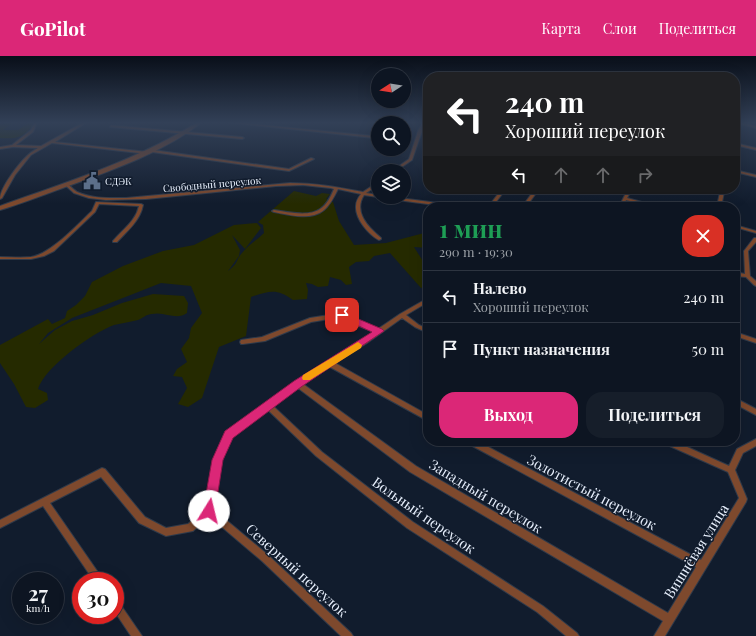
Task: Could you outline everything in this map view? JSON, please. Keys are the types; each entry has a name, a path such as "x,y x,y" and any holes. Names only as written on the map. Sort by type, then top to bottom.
{"street":[{"path":"0,198 25,159 36,150"},
{"path":"131,150 290,170 312,160"},
{"path":"0,208 155,150"},
{"path":"404,164 411,159 414,150"},
{"path":"740,172 756,176"},
{"name":"Свободный переулок","path":"66,184 68,188 84,196 116,199 141,199 302,184 371,195"},
{"path":"371,188 359,199 358,207 360,217 367,230 379,239"},
{"path":"274,211 289,214 318,212 326,208 336,190"},
{"path":"494,202 500,194"},
{"path":"624,202 628,194"},
{"path":"626,199 638,202"},
{"path":"411,201 423,202"},
{"path":"0,258 31,258 42,256 52,250 94,211 97,203 141,205 141,210 135,219 115,241"},
{"path":"740,227 756,232"},
{"path":"748,276 746,251 756,239"},
{"path":"740,275 748,276 756,284"},
{"path":"0,524 102,472 142,520 166,532 190,528 209,511 218,460 229,435 298,384 402,315 423,303"},
{"path":"243,342 263,339 310,320 342,315 361,325 379,331"},
{"path":"402,315 423,329"},
{"path":"740,336 756,341"},
{"path":"329,363 423,415"},
{"name":"Западный переулок","path":"298,384 413,469 669,619"},
{"path":"740,404 756,412"},
{"name":"Вольный переулок","path":"268,405 319,454 410,525 540,609 574,636"},
{"path":"677,446 731,470 740,451 756,442"},
{"name":"Золотистый переулок","path":"479,446 702,565"},
{"name":"Вишнёвая улица","path":"658,636 743,499 731,470"},
{"path":"44,501 93,572"},
{"name":"Северный переулок","path":"209,511 265,558 348,636"},
{"path":"124,617 137,636"}],"green space":[{"path":"294,191 316,196 322,193 330,194 326,199 333,202 339,221 354,245 386,243 423,233 423,248 414,247 423,261 423,287 421,288 390,253 374,256 369,261 356,262 349,267 352,284 346,285 341,280 330,277 328,286 318,287 306,283 308,290 307,299 293,300 277,292 268,292 251,297 246,336 219,347 202,398 188,407 178,404 187,388 182,377 173,376 177,369 187,362 181,349 189,338 191,328 202,313 191,286 161,283 72,318 48,333 39,344 55,330 72,321 93,315 122,303 153,294 184,296 188,303 187,313 179,316 157,313 150,314 138,320 114,325 94,335 59,361 42,380 38,389 47,393 48,400 35,408 26,407 14,384 0,363 0,345 48,319 52,324 65,318 67,311 85,296 92,282 123,266 163,251 194,245 234,225 257,223 261,228 245,249 232,235 240,250 239,256 228,271 234,266 244,250 264,233 263,225 258,222"}],"slow traffic":[{"path":"306,378 358,345"}],"place":[{"name":"СДЭК","path":"92,181"}],"route":[{"path":"209,511 218,460 229,435 262,409 298,384 379,331 361,325 342,315"}]}
